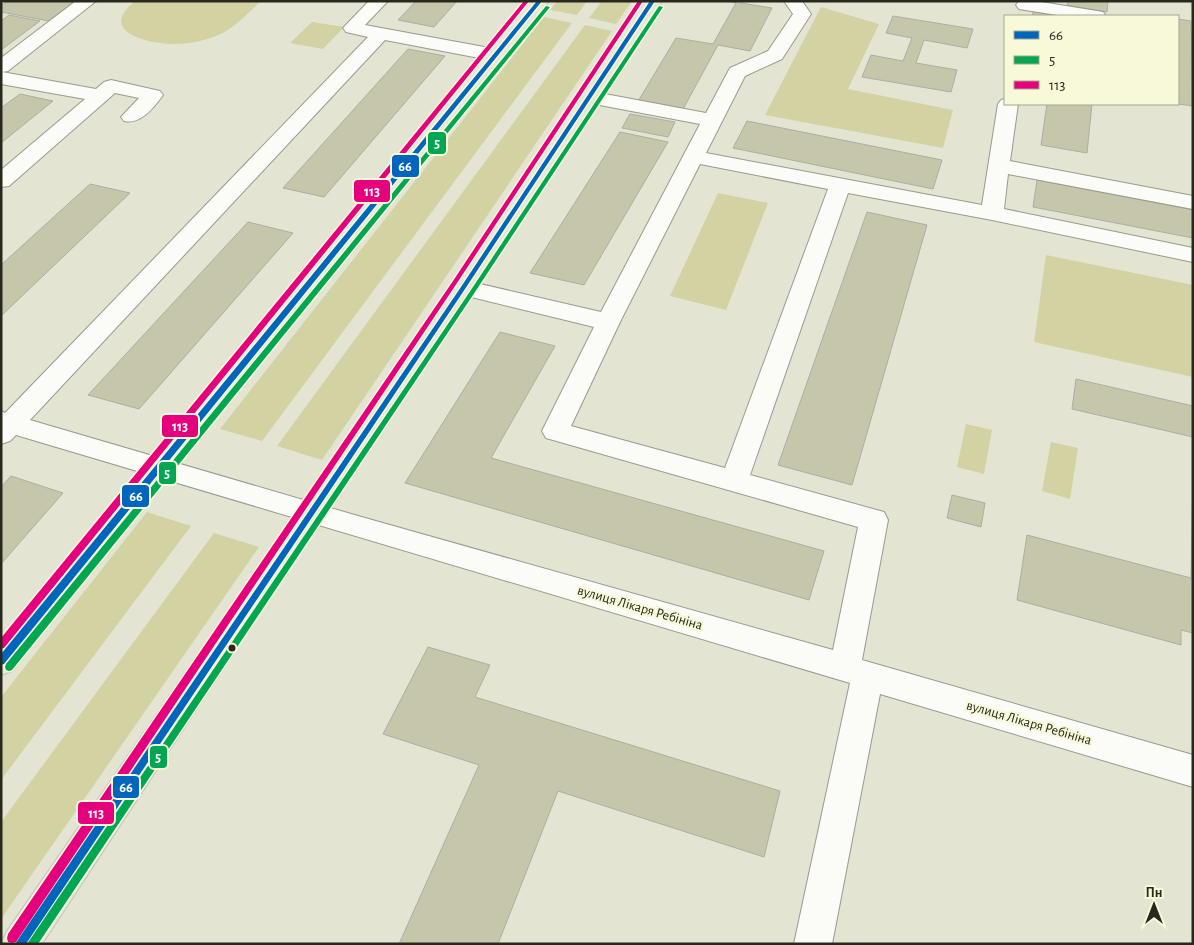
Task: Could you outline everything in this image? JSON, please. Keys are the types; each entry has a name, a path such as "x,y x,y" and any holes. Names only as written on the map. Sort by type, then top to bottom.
{"main road":[{"path":"1,661 540,1"},
{"path":"20,944 463,288 653,1"}],"street":[{"path":"1,67 86,1"},
{"path":"379,1 352,28 495,56"},
{"path":"793,1 802,14 775,55 737,72 608,322 555,431 874,520 856,671 813,944"},
{"path":"1025,7 1089,15"},
{"path":"4,426 381,34"},
{"path":"1,78 100,96"},
{"path":"1,181 111,86 153,95 130,116"},
{"path":"589,97 712,120"},
{"path":"992,213 1008,105"},
{"path":"694,157 840,186 992,213 1193,255"},
{"path":"1007,167 1193,203"},
{"path":"734,481 840,186"},
{"path":"463,288 608,322"},
{"name":"вулиця Лікаря Ребініна","path":"4,426 159,467 1193,770"}],"green space":[{"path":"135,1 261,1 240,21 223,33 201,41 175,44 141,39 124,29 121,21 124,12"},
{"path":"557,1 587,1 577,15 550,10"},
{"path":"602,1 632,1 616,24 589,18"},
{"path":"821,7 879,24 848,89 953,110 943,148 765,115"},
{"path":"544,17 572,23 262,441 220,429"},
{"path":"312,22 344,27 323,49 290,43"},
{"path":"585,25 612,31 322,460 277,446"},
{"path":"718,193 768,203 726,310 670,296"},
{"path":"1046,255 1193,285 1193,377 1034,342"},
{"path":"966,424 992,430 984,474 957,467"},
{"path":"1051,442 1078,448 1070,499 1042,491"},
{"path":"147,512 191,526 1,780 1,697"},
{"path":"214,533 259,547 1,919 1,822"}],"building":[{"path":"8,1 75,1 49,21 1,12 1,6"},
{"path":"416,1 457,1 434,27 398,20"},
{"path":"728,1 743,1 741,3 772,8 750,51 718,45 682,111 637,103 676,38 713,44 736,3"},
{"path":"1068,1 1108,1 1107,12 1067,5"},
{"path":"1034,10 1066,15 1032,15"},
{"path":"9,15 40,21 1,50 1,21"},
{"path":"893,16 973,29 967,48 924,40 916,63 957,70 951,92 862,77 871,55 903,61 912,38 886,33"},
{"path":"1179,19 1191,21 1193,106 1179,104"},
{"path":"408,49 445,56 324,197 283,188"},
{"path":"20,94 53,101 1,143 1,108"},
{"path":"1047,105 1092,105 1087,153 1041,145"},
{"path":"630,114 675,122 668,137 622,128"},
{"path":"747,121 942,160 933,189 733,148"},
{"path":"620,132 668,142 584,285 530,273"},
{"path":"1037,180 1193,210 1193,238 1033,207"},
{"path":"90,184 130,193 1,316 1,265"},
{"path":"867,212 927,225 852,485 778,465"},
{"path":"248,222 293,233 139,409 88,395"},
{"path":"500,332 555,346 491,458 824,551 809,600 405,483"},
{"path":"1076,379 1193,406 1193,437 1072,409"},
{"path":"1193,468 1193,633 1181,630 1181,645 1017,600 1027,535 1191,578"},
{"path":"11,476 63,493 1,564 1,487"},
{"path":"952,495 985,503 981,527 947,518"},
{"path":"428,647 490,665 475,697 780,791 764,857 558,791 498,944 399,944 479,765 383,734"}],"transit line":[{"name":"113","path":"1,645 527,1"},
{"name":"66","path":"1,661 540,1"},
{"name":"113","path":"12,938 455,282 641,1"},
{"name":"66","path":"20,944 463,288 653,1"},
{"name":"5","path":"9,667 548,7"},
{"name":"5","path":"32,944 471,294 661,7"}]}
